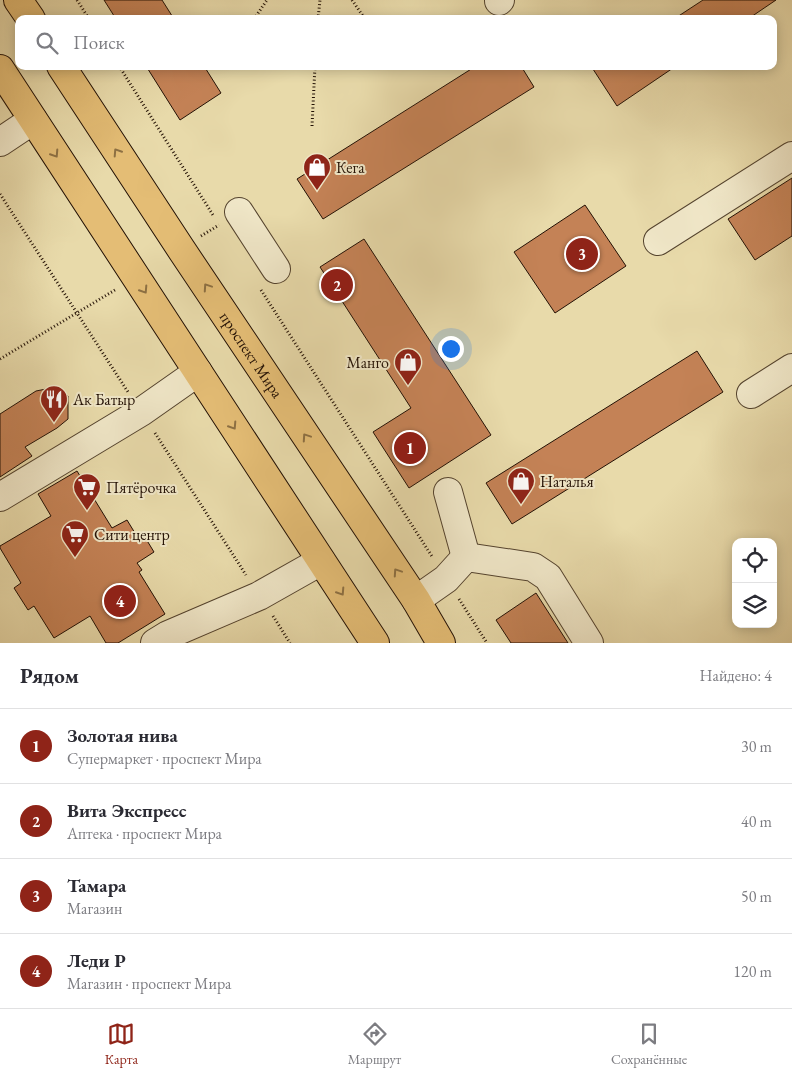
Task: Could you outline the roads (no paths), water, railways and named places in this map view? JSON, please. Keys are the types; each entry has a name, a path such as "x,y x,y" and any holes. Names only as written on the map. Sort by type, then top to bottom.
{"main road":[{"path":"0,4 18,0 27,15"},
{"path":"0,69 375,643"},
{"name":"проспект Мира","path":"64,70 416,600 441,643"}],"lane":[{"path":"0,142 33,120"},
{"path":"658,241 792,156"},
{"path":"230,219 268,279"},
{"path":"750,394 792,368"},
{"path":"0,497 141,412 198,372"},
{"path":"448,492 466,557"},
{"path":"416,600 446,579 466,557"},
{"path":"466,557 533,567 548,577 590,643"},
{"path":"155,643 168,635 259,596 321,561"}],"place":[{"name":"Кега","path":"317,191"},
{"name":"Тамара","path":"582,254"},
{"name":"Вита Экспресс","path":"337,285"},
{"name":"Манго","path":"408,386"},
{"name":"Ак Батыр","path":"54,423"},
{"name":"Золотая нива","path":"410,448"},
{"name":"Наталья","path":"521,505"},
{"name":"Пятёрочка","path":"87,511"},
{"name":"Сити центр","path":"75,558"},
{"name":"Леди Р","path":"120,601"}]}
